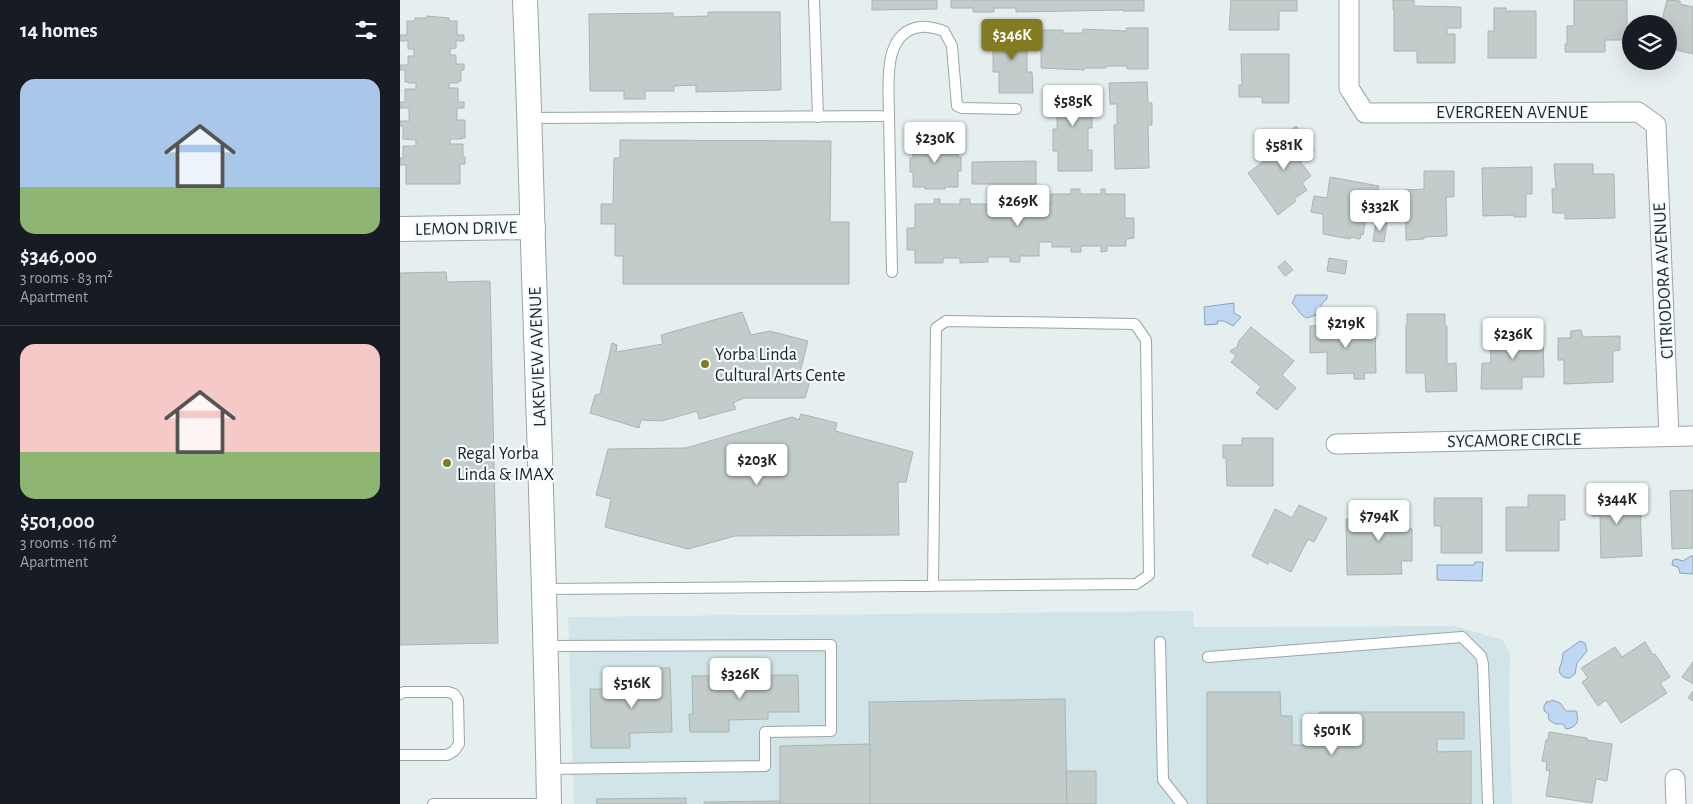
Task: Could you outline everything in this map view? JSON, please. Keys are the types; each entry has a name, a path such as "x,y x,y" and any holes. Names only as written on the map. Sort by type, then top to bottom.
{"street":[{"name":"LAKEVIEW AVENUE","path":"525,0 531,118 545,589 549,804"},
{"name":"EVERGREEN AVENUE","path":"1349,0 1349,88 1365,113 1638,112 1656,125"},
{"name":"CITRIODORA AVENUE","path":"1656,125 1670,436"},
{"name":"LEMON DRIVE","path":"400,229 533,227"},
{"name":"SYCAMORE CIRCLE","path":"1336,444 1693,436"},
{"path":"1675,779 1676,804"}],"lane":[{"path":"814,0 818,117"},
{"path":"892,272 889,116 891,52 898,38 906,32 921,27 944,30 952,46 957,106 962,108 1016,109"},
{"path":"531,118 889,116"},
{"path":"545,589 933,586 1136,584 1149,575 1146,340 1135,324 946,321 936,328 933,586"},
{"path":"1208,657 1462,637 1481,656 1483,664 1488,804"},
{"path":"1160,642 1163,780 1182,804"},
{"path":"546,646 831,646 831,731 765,732 765,766 549,769"},
{"path":"400,694 404,692 448,692 454,694 458,700 459,744 448,755 400,755"},
{"path":"433,804 549,804"}],"shaded area":[{"path":"1193,611 1194,627 1455,626 1503,640 1510,655 1509,705 1512,804 574,804 568,617"}],"water":[{"path":"1296,295 1327,295 1327,299 1321,306 1319,314 1307,318 1292,303"},
{"path":"1234,303 1234,313 1241,317 1233,326 1224,321 1217,321 1218,324 1205,325 1204,307"},
{"path":"1693,556 1693,574 1680,573 1678,567 1672,565 1673,560 1683,561"},
{"path":"1475,562 1483,562 1482,581 1437,580 1437,565 1474,565"},
{"path":"1580,641 1585,643 1587,651 1577,663 1575,674 1570,678 1564,677 1560,674 1559,670 1563,653"},
{"path":"1552,700 1560,703 1566,711 1576,711 1577,723 1573,727 1566,729 1563,724 1555,724 1549,720 1548,713 1544,711 1544,706 1547,701"}],"building":[{"path":"872,0 937,0 937,9 872,10"},
{"path":"951,0 1144,0 1144,11 1016,12 1016,8 994,8 994,12 973,12 973,8 951,8"},
{"path":"1231,0 1297,0 1297,11 1279,11 1279,30 1229,30"},
{"path":"1393,0 1414,0 1414,6 1461,7 1461,28 1447,28 1447,34 1455,34 1455,63 1417,63 1417,51 1394,51"},
{"path":"1574,0 1627,0 1627,15 1622,15 1622,40 1605,40 1605,52 1565,52 1567,26 1574,26"},
{"path":"1667,0 1680,1 1680,4 1693,7 1693,54 1677,50 1677,15 1663,15"},
{"path":"1494,8 1506,8 1506,11 1536,11 1536,58 1488,58 1488,31 1494,31"},
{"path":"708,12 780,12 781,90 696,92 696,85 674,86 674,91 645,91 645,99 624,99 624,91 590,91 589,14 673,13 673,17 708,16"},
{"path":"427,16 449,18 449,21 457,21 457,35 464,35 464,41 456,41 456,48 450,49 450,55 456,55 456,64 464,64 464,70 461,70 461,81 449,83 449,88 458,88 458,102 464,102 464,108 457,108 457,120 465,120 465,138 450,139 450,144 463,144 465,164 460,164 460,184 406,184 406,165 400,165 400,158 403,158 403,146 416,146 416,140 403,139 403,126 400,126 400,121 409,121 409,108 400,108 400,102 405,102 405,89 416,89 416,83 405,82 405,70 400,70 400,65 408,65 408,56 414,56 414,49 408,49 408,41 400,41 400,35 407,35 407,21 415,21 415,18 427,18"},
{"path":"1126,28 1148,28 1148,69 1127,69 1127,66 1084,68 1084,70 1041,68 1041,30 1063,30 1063,33 1083,33 1083,29 1126,31"},
{"path":"1027,29 1027,72 1032,72 1033,93 999,93 999,72 993,72 993,30"},
{"path":"1241,54 1289,54 1289,103 1262,103 1262,97 1239,97 1239,85 1242,85"},
{"path":"1147,82 1148,103 1152,103 1152,125 1148,125 1149,168 1115,169 1114,125 1117,125 1117,104 1110,104 1109,83"},
{"path":"1053,86 1092,86 1092,128 1088,128 1088,150 1092,150 1092,171 1058,171 1058,151 1053,151 1053,129 1057,129 1057,107 1053,107"},
{"path":"1296,126 1314,150 1300,161 1311,176 1302,183 1307,190 1294,199 1296,201 1278,215 1248,173 1280,149 1275,143"},
{"path":"928,139 958,141 958,157 961,157 961,171 958,171 958,187 925,189 925,187 913,187 913,172 910,172 910,158 913,158 913,141 928,141"},
{"path":"620,140 831,141 830,222 849,222 849,284 623,284 623,256 615,256 615,224 601,224 601,204 613,204 614,158 620,158"},
{"path":"1036,161 1036,184 972,184 972,162"},
{"path":"1554,164 1593,164 1593,174 1614,174 1615,218 1565,219 1565,213 1553,213 1552,189 1556,189"},
{"path":"1532,167 1532,194 1526,194 1526,217 1514,217 1514,215 1483,216 1482,168"},
{"path":"1424,171 1454,171 1454,197 1446,197 1447,236 1406,240 1405,190 1424,189"},
{"path":"1330,177 1379,186 1377,192 1389,194 1386,213 1367,212 1363,235 1361,234 1360,239 1323,234 1323,214 1311,212 1314,196 1327,198"},
{"path":"1071,189 1080,189 1080,194 1101,194 1101,189 1105,189 1105,194 1125,194 1125,218 1134,218 1134,238 1126,239 1126,246 1107,246 1107,251 1101,252 1101,246 1081,246 1081,252 1071,252 1071,247 1052,247 1052,242 1039,242 1039,256 1020,256 1020,262 1010,262 1010,257 988,257 988,262 960,263 960,258 943,258 943,263 915,263 915,250 907,250 907,228 915,228 915,204 934,204 934,199 940,199 940,204 960,204 960,199 970,199 970,204 1009,204 1009,199 1019,199 1019,203 1051,203 1051,194 1071,194"},
{"path":"1376,222 1387,223 1384,242 1373,241"},
{"path":"1329,258 1347,261 1345,274 1327,271"},
{"path":"1285,261 1293,270 1285,276 1278,267"},
{"name":"Regal Yorba Linda & IMAX","path":"446,272 447,282 490,281 498,643 400,645 400,273"},
{"name":"Yorba Linda Cultural Arts Cente","path":"742,312 751,335 770,331 808,341 799,376 810,381 805,398 744,398 733,403 736,409 699,419 697,411 662,421 641,420 639,428 590,413 595,395 600,394 612,343 617,345 616,352 663,344 661,335"},
{"path":"1407,314 1445,314 1445,326 1447,326 1447,364 1456,363 1457,391 1426,392 1425,373 1406,373"},
{"path":"1346,325 1346,327 1375,326 1376,373 1364,373 1365,379 1354,379 1354,373 1327,374 1327,352 1310,353 1310,326"},
{"path":"1251,327 1294,361 1282,375 1296,388 1277,410 1256,393 1261,387 1231,362 1236,356 1230,351 1237,347 1239,341"},
{"path":"1581,330 1583,337 1620,336 1620,350 1613,351 1613,382 1564,384 1564,360 1558,360 1558,338 1570,338 1571,331"},
{"path":"1490,333 1543,333 1544,377 1522,377 1522,389 1481,389 1482,363 1491,363"},
{"path":"801,414 837,423 835,431 913,452 906,482 898,482 899,535 735,536 688,549 605,527 611,499 596,495 608,449 686,448 792,417 799,420"},
{"path":"1242,438 1273,438 1273,486 1227,486 1226,458 1223,458 1223,445 1242,445"},
{"path":"1620,490 1620,507 1640,507 1642,556 1601,558 1600,516 1592,516 1591,491"},
{"path":"1693,490 1693,548 1672,549 1670,491"},
{"path":"1528,495 1565,495 1565,520 1559,520 1559,551 1506,551 1506,507 1528,507"},
{"path":"1434,498 1482,498 1482,553 1441,553 1441,526 1434,526"},
{"path":"1299,505 1327,518 1314,542 1308,539 1291,572 1269,561 1268,564 1252,556 1275,509 1292,518"},
{"path":"1408,505 1409,529 1412,529 1412,561 1401,561 1402,574 1347,575 1346,519 1370,519 1370,506"},
{"path":"1645,642 1670,677 1660,683 1667,693 1621,723 1606,700 1598,706 1582,682 1588,678 1581,668 1615,647 1622,657"},
{"path":"1693,662 1693,684 1682,677"},
{"path":"635,668 670,668 672,732 630,733 630,748 591,748 590,689 623,689 623,685 635,685"},
{"path":"798,675 799,712 768,712 768,719 729,720 729,732 690,732 689,714 693,714 692,676"},
{"path":"1693,691 1693,701 1688,698"},
{"path":"1207,692 1280,692 1281,716 1292,716 1292,745 1320,745 1319,712 1464,712 1464,739 1437,739 1437,752 1471,751 1471,804 1207,804"},
{"path":"1065,699 1067,804 870,804 869,702"},
{"path":"1549,732 1612,744 1607,781 1596,779 1592,803 1546,796 1550,771 1546,770 1547,762 1542,761"},
{"path":"870,744 870,804 780,804 780,746"},
{"path":"1066,771 1096,771 1096,804 1067,804"},
{"path":"686,798 686,804 597,804 596,799"},
{"path":"780,801 780,804 704,804 704,802"}],"place":[{"name":"Yorba Linda Cultural Arts Cente","path":"705,364"},
{"name":"Regal Yorba Linda & IMAX","path":"447,463"}]}
